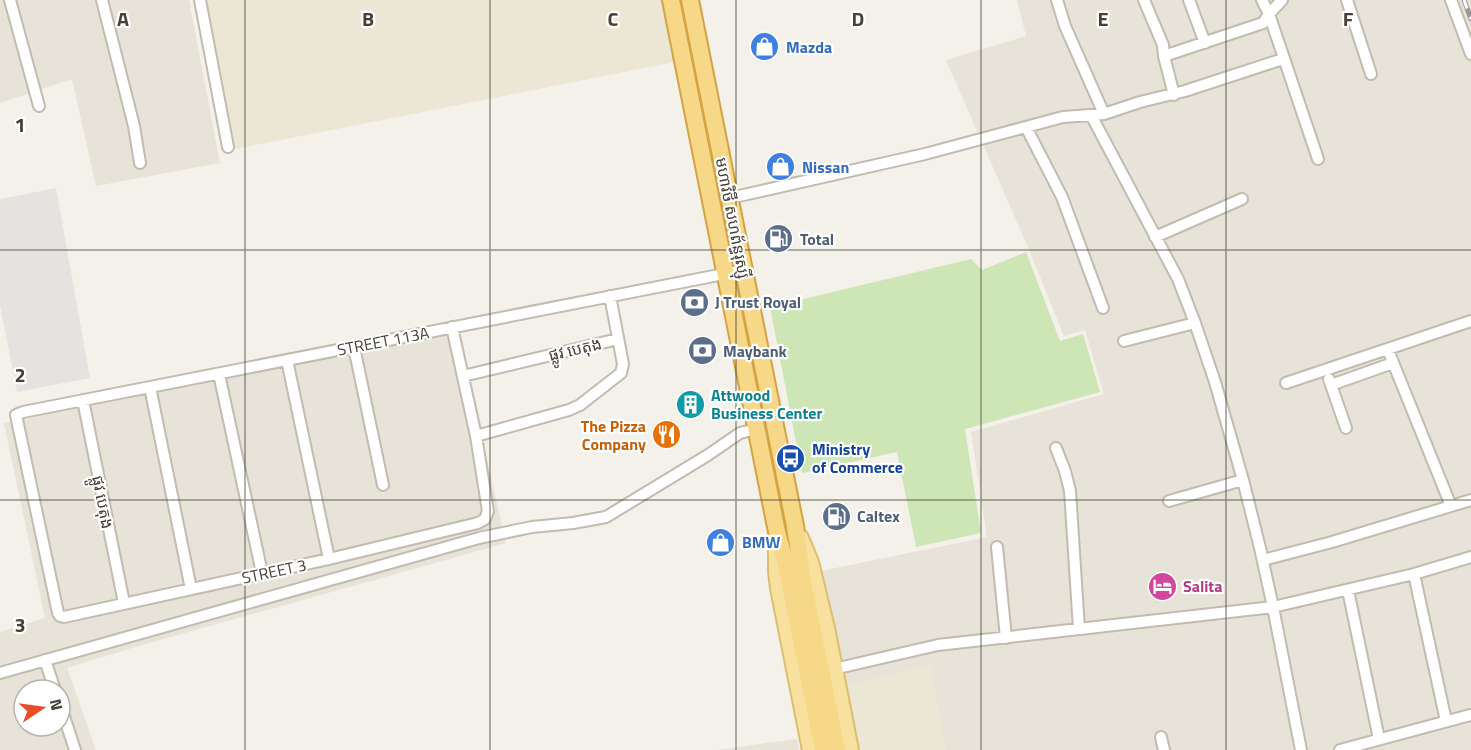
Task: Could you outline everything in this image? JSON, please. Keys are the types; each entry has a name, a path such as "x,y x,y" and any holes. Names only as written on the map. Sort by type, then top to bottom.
{"highway":[{"name":"មហាវិថី សហព័ន្ធរុស្ស៊ី","path":"671,0 777,531"},
{"name":"មហាវិថី សហព័ន្ធរុស្ស៊ី","path":"690,0 795,526"},
{"path":"795,526 804,587 837,750"},
{"path":"777,531 787,569 823,750"}],"main road":[{"name":"មហាវិថី សហព័ន្ធរុស្ស៊ី","path":"795,526 810,562 826,628 850,750"},
{"name":"មហាវិថី សហព័ន្ធរុស្ស៊ី","path":"777,531 779,588 811,750"}],"street":[{"path":"10,0 39,106"},
{"path":"102,0 134,126 140,164"},
{"path":"200,0 228,147"},
{"path":"1057,0 1065,27 1104,114"},
{"path":"1144,0 1163,45 1174,95"},
{"path":"1189,0 1205,43"},
{"path":"1262,0 1269,14 1318,159"},
{"path":"1164,56 1263,23 1282,0"},
{"path":"1347,0 1371,74"},
{"path":"1451,0 1471,54"},
{"path":"730,198 925,154 1063,117 1104,114 1140,102 1174,95 1283,59"},
{"path":"1091,115 1178,279 1215,382 1263,560 1301,750"},
{"path":"1026,127 1062,197 1103,308"},
{"path":"1155,237 1242,199"},
{"name":"STREET 113A","path":"60,616 57,613 16,415 744,270"},
{"path":"452,327 476,436 569,410 580,405 621,374 623,363 610,296"},
{"path":"1124,341 1195,322"},
{"path":"1286,383 1470,323"},
{"name":"ផ្លូវ បេតុង","path":"463,376 618,339"},
{"path":"354,347 383,485"},
{"path":"1388,350 1451,506"},
{"path":"287,360 329,559"},
{"path":"1331,385 1393,363"},
{"path":"1326,370 1346,428"},
{"path":"219,374 262,573"},
{"path":"150,387 191,589"},
{"name":"ផ្លូវ បេតុង","path":"83,400 124,603"},
{"path":"0,673 479,538 532,527 573,524 606,517 699,461 740,433 756,429"},
{"name":"STREET 3","path":"60,616 64,617 329,559 478,523 485,519 488,511 476,436"},
{"path":"1056,448 1070,492 1079,629"},
{"path":"1169,501 1243,480"},
{"path":"1263,560 1332,542 1471,500"},
{"path":"997,548 1006,638"},
{"path":"834,669 938,645 1273,607 1414,574 1471,557"},
{"path":"1414,574 1446,721"},
{"path":"1348,590 1379,739"},
{"path":"45,660 51,678"},
{"path":"1340,750 1470,715"},
{"path":"1161,737 1164,750"}],"shaded area":[{"path":"0,0 189,0 220,163 96,186 72,79 0,103"},
{"path":"205,0 663,0 675,62 235,149"},
{"path":"1017,0 1471,0 1471,750 850,750 816,572 987,537 971,432 1104,394 1085,330 1064,336 946,60 1026,36"},
{"path":"56,188 90,378 17,392 0,305 0,199"},
{"path":"458,332 506,543 67,668 71,678 12,678 12,738 72,738 72,682 96,750 0,750 0,632 45,618 4,423"},
{"path":"931,665 946,750 855,750 843,686"},
{"path":"797,739 799,750 718,750"}],"green space":[{"path":"1026,252 1060,341 1083,334 1100,392 965,429 981,533 916,547 897,452 802,473 770,307 971,259 982,270"}],"railway":[{"path":"1464,0 1471,19"}],"place":[{"name":"Mazda","path":"765,47"},
{"name":"Nissan","path":"781,167"},
{"name":"Total","path":"779,239"},
{"name":"J Trust Royal","path":"694,302"},
{"name":"Maybank","path":"702,351"},
{"name":"Attwood Business Center","path":"690,404"},
{"name":"The Pizza Company","path":"667,435"},
{"name":"Ministry of Commerce","path":"791,458"},
{"name":"Caltex","path":"836,516"},
{"name":"BMW","path":"721,542"},
{"name":"Salita","path":"1162,586"}]}
